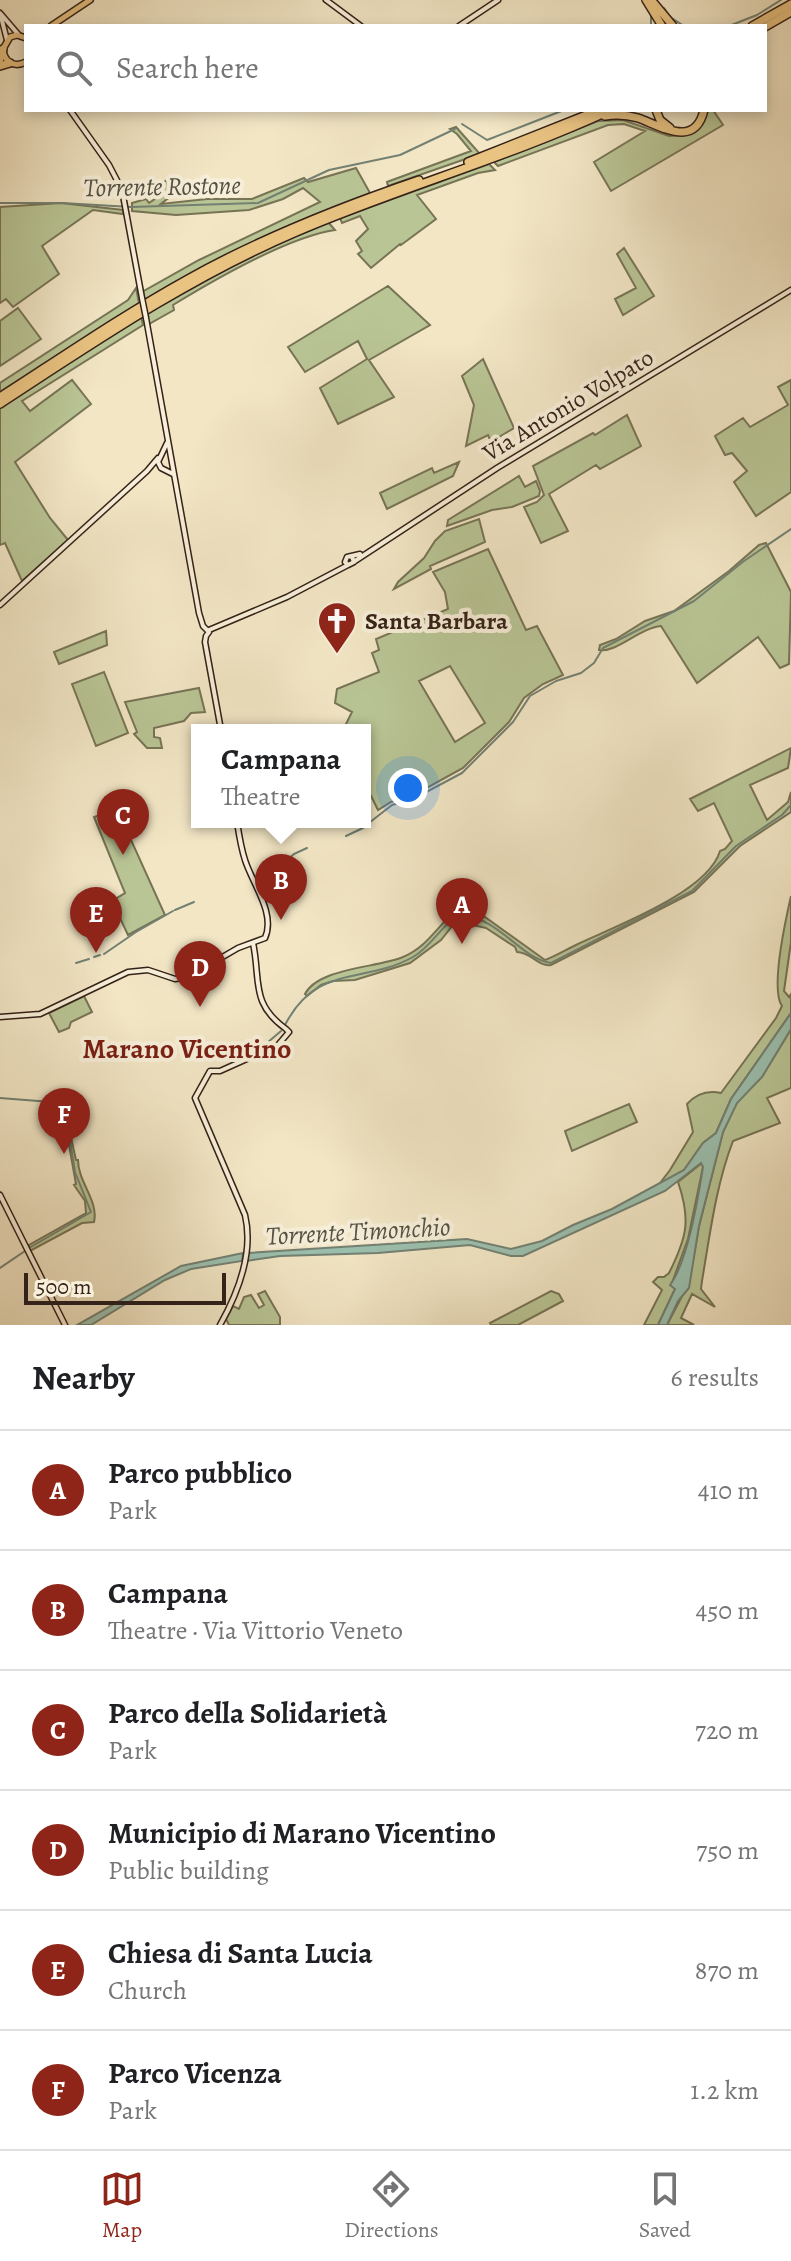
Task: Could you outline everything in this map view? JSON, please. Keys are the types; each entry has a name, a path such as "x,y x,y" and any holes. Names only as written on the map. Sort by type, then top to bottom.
{"highway":[{"path":"649,0 661,24"},
{"path":"649,0 671,24"},
{"path":"758,24 791,8"},
{"path":"767,26 791,8"},
{"path":"0,59 3,49"},
{"path":"0,66 10,63"},
{"path":"578,122 594,112"},
{"path":"0,397 145,303 253,245 336,210 606,112"},
{"path":"657,112 666,125 682,130 695,124 702,112"},
{"path":"0,404 135,315 260,248 355,208 578,122 623,115 668,131 686,132 700,121 702,112"}],"main road":[{"path":"54,24 90,0"},
{"path":"24,37 7,40 3,49 4,57 10,63 24,64"}],"street":[{"path":"326,0 358,24"},
{"path":"462,24 498,0"},
{"path":"0,14 24,37"},
{"path":"0,14 7,40"},
{"path":"71,112 117,177 127,210 206,632 220,724"},
{"name":"Via Antonio Volpato","path":"206,632 287,597 334,571 347,563 347,557 353,559 791,290"},
{"path":"0,605 147,471 160,457 167,436"},
{"path":"160,457 168,455 172,461"},
{"path":"160,457 162,468 175,478"},
{"path":"147,471 162,468 172,461"},
{"path":"0,1017 30,1016 56,1008 125,973 149,970 175,979 192,975 238,948 265,938 267,931 259,888 246,863 238,828"},
{"path":"220,1325 238,1290 247,1229 245,1215 195,1098 210,1071 220,1071 283,1041 286,1029 266,1012 261,1003 253,943"},
{"path":"0,1195 65,1325"}],"shaded area":[{"path":"705,112 714,112 723,125 611,191 594,162 645,131 624,124 608,125 498,166 494,162 598,121 623,120 669,136 687,135 702,125"},
{"path":"456,127 480,154 388,186 387,182 471,151 450,129"},
{"path":"489,164 495,170 417,195 436,219 371,268 358,254 362,251 356,241 368,229 360,216 342,223 340,218"},
{"path":"356,168 370,193 255,241 144,300 142,292 199,260 320,202 303,188 283,199 249,210 176,215 132,211 132,203 146,199 149,203 162,194 159,185 167,180 176,192 161,204 207,199 252,199 304,178 308,182"},
{"path":"61,203 123,210 123,214 93,210 42,246 59,274 13,307 6,299 0,303 0,207"},
{"path":"328,222 335,230 296,241 252,261 173,305 174,310 149,324 146,313 235,264"},
{"path":"624,248 654,296 623,315 615,299 636,288 617,254"},
{"path":"388,286 430,325 369,360 394,397 338,424 320,388 367,359 358,341 305,372 288,347"},
{"path":"136,288 139,303 0,392 0,383 128,300"},
{"path":"18,308 41,339 0,366 0,321"},
{"path":"141,316 143,325 22,401 30,411 72,380 91,404 15,462 50,518 68,540 22,581 5,543 0,545 0,407"},
{"path":"483,359 514,428 491,442 488,435 466,446 474,405 462,376"},
{"path":"791,380 791,492 756,516 734,482 747,471 732,453 725,455 715,436 743,418 750,427 788,405 778,387"},
{"path":"627,415 641,446 600,469 596,465 549,494 568,531 541,543 524,507 537,502 544,495 533,466"},
{"path":"459,462 453,476 387,509 380,493 432,468 434,473"},
{"path":"519,476 525,487 536,481 539,496 447,526 448,520"},
{"path":"479,519 485,542 430,566 431,569 394,589 445,531"},
{"path":"766,543 791,592 789,664 780,668 758,637 697,683 661,626 613,648 599,650 600,645 645,621 674,611 759,545"},
{"path":"488,549 526,630 537,626 563,675 543,684 524,698 509,722 463,768 414,795 378,810 371,796 371,724 346,724 352,712 335,703 337,689 379,672 372,653 379,650 376,639 448,609 445,592 433,572","holes":["450,666 485,723 455,742 419,681"]},
{"path":"106,631 107,645 59,664 54,652"},
{"path":"104,672 128,733 96,746 72,684"},
{"path":"199,688 205,712 191,713 184,721 154,728 154,737 160,738 162,748 147,748 134,734 137,732 125,702"},
{"path":"791,748 788,768 750,785 767,820 788,802 791,792 791,812 740,846 694,892 551,965 517,952 515,947 486,928 459,922 410,963 355,980 333,981 321,985 307,996 305,994 322,979 411,953 455,911 478,912 545,960 659,906 698,880 712,866 720,851 732,841 714,803 698,811 690,799"},
{"path":"117,809 165,915 128,935 112,901 125,893 94,817"},
{"path":"791,896 791,942 784,991 789,997 791,994 791,1013 731,1099 716,1133 703,1143 684,1170 657,1187 693,1132 687,1104 703,1093 721,1093 782,1006 778,970"},
{"path":"84,996 92,1012 59,1032 49,1013"},
{"path":"791,1013 791,1029 762,1077 737,1103 723,1132 699,1226 689,1288 678,1301 667,1325 658,1325 675,1289 670,1285 687,1245 701,1180 701,1163 665,1191 523,1256 511,1256 470,1245 378,1253 280,1256 246,1261 247,1253 467,1239 511,1249 542,1241 612,1209 684,1170 703,1143 716,1133 731,1099"},
{"path":"791,1029 791,1088 767,1098 780,1123 733,1141 722,1175 701,1289 715,1307 692,1294 681,1318 694,1325 667,1325 689,1283 699,1226 723,1132 737,1102 762,1077"},
{"path":"629,1104 637,1122 572,1151 565,1131"},
{"path":"70,1133 81,1176 94,1207 94,1222 82,1223 30,1251 29,1245 86,1213 85,1201 74,1185 67,1134"},
{"path":"702,1163 688,1239 672,1283 675,1289 658,1325 644,1325 662,1290 653,1282 669,1273 683,1238 686,1218 678,1182"},
{"path":"243,1253 242,1261 191,1269 165,1280 91,1325 77,1325 181,1266"},
{"path":"265,1291 280,1317 280,1325 229,1325 226,1319 233,1306 239,1309 244,1297 251,1295 259,1308 264,1305 258,1294"},
{"path":"551,1291 559,1294 563,1301 518,1325 491,1325 490,1323"}],"waterway":[{"name":"Torrente Rostone","path":"734,24 757,15 781,0"},
{"name":"Torrente Rostone","path":"664,8 670,17 681,24"},
{"name":"Torrente Rostone","path":"651,14 651,24"},
{"name":"Torrente Rostone","path":"462,124 487,140 559,112"},
{"name":"Torrente Rostone","path":"0,203 131,207 258,203 329,170 400,155 455,129"},
{"path":"371,821 392,805 415,798 462,773 513,722 530,696 556,681 581,673 594,663 603,648 694,601 791,529"},
{"path":"285,1025 311,992 342,978 376,971 413,957 460,914 487,923 530,954 551,963 692,891 736,846 782,815 791,805"},
{"path":"346,836 363,828"},
{"path":"277,869 294,854 307,848"},
{"path":"267,879 275,871"},
{"path":"175,910 194,902"},
{"path":"104,954 173,911"},
{"path":"94,957 100,955"},
{"path":"76,963 89,959"},
{"path":"246,1046 267,1043 281,1031"},
{"path":"0,1098 65,1105"},
{"path":"29,1248 91,1212 75,1172 69,1134"},
{"path":"0,1268 25,1251"}],"place":[{"name":"Santa Barbara","path":"337,655"},
{"name":"Parco della Solidarietà","path":"123,855"},
{"name":"Campana","path":"281,920"},
{"name":"Parco pubblico","path":"462,944"},
{"name":"Chiesa di Santa Lucia","path":"96,953"},
{"name":"Municipio di Marano Vicentino","path":"200,1007"},
{"name":"Parco Vicenza","path":"64,1154"}],"district":[{"name":"Marano Vicentino","path":"187,1048"}],"water label":[{"name":"Torrente Timonchio","path":"358,1231"}]}
